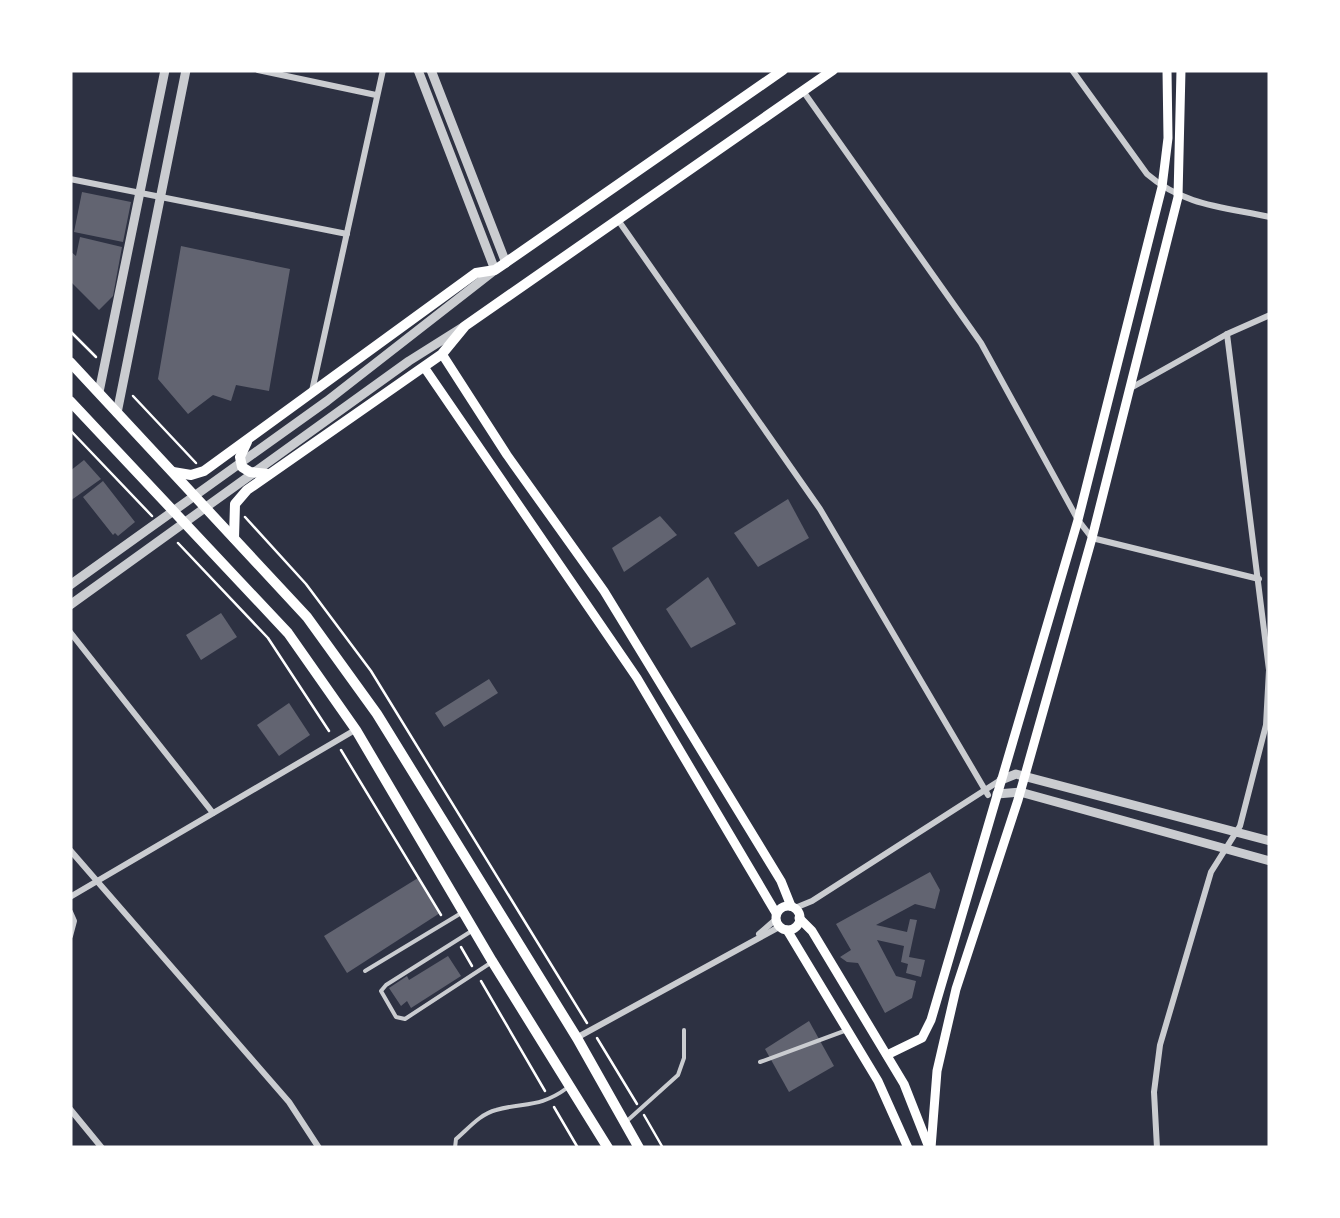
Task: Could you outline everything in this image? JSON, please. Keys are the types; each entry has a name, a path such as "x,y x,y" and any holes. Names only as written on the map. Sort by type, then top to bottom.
{"main road":[{"path":"172,472 191,475 204,471 476,274 506,263 783,70"},
{"path":"234,538 238,498 424,368 442,354 465,326 834,70"},
{"path":"887,1055 922,1038 931,1020 990,793 1000,780 1078,520 1162,187 1168,138 1167,70"},
{"path":"930,1148 938,1071 956,988 1020,792 1092,538 1178,197 1181,70"},
{"path":"442,354 604,592 887,1055 930,1148"},
{"path":"70,362 307,617 378,714 639,1148"},
{"path":"424,368 637,678 779,923 878,1081 908,1148"},
{"path":"70,401 288,633 356,730 608,1148"},
{"path":"248,441 240,457 242,468 269,474"},
{"path":"560,567 578,554"},
{"path":"779,923 783,906 796,911"},
{"path":"779,923 798,926 796,911"}],"street":[{"path":"99,392 166,70"},
{"path":"117,413 186,70"},
{"path":"258,70 376,96"},
{"path":"312,396 382,70"},
{"path":"70,585 327,401 495,270 418,70"},
{"path":"432,70 506,263"},
{"path":"1072,70 1148,174 1162,187 1178,197 1270,217"},
{"path":"803,91 981,344 1078,520 1092,538 1259,579"},
{"path":"70,179 347,234"},
{"path":"618,220 820,509 990,793"},
{"path":"118,298 139,302"},
{"path":"1128,390 1227,334 1270,316"},
{"path":"70,606 409,361 465,326"},
{"path":"1157,1148 1154,1092 1160,1045 1210,872 1240,826 1266,724 1269,670 1227,334"},
{"path":"70,632 213,812"},
{"path":"70,898 356,730"},
{"path":"1000,780 1016,774 1270,841"},
{"path":"796,911 977,796 990,793 1020,792 1270,861"},
{"path":"70,850 289,1102 319,1148"},
{"path":"70,912 74,921 70,936"},
{"path":"576,1038 779,923"},
{"path":"70,1108 102,1148"}],"lane":[{"path":"552,70 562,70"},
{"path":"366,971 463,912"},
{"path":"474,930 386,986 381,991 383,996 396,1017 405,1019 492,961"},
{"path":"624,1122 678,1076 684,1058 684,1030"},
{"path":"760,1062 846,1030"},
{"path":"456,1148 456,1139 483,1116 502,1108 550,1101 570,1086"}],"path":[{"path":"70,430 162,526"},
{"path":"175,540 268,638 446,922"},
{"path":"457,940 578,1148"}],"building":[{"path":"82,192 131,202 123,242 74,232"},
{"path":"80,237 122,247 113,296 99,310 70,281 70,251 76,256"},
{"path":"181,246 290,269 269,391 236,385 231,401 213,395 188,414 158,379"},
{"path":"84,460 101,479 70,501 70,471"},
{"path":"103,481 135,522 118,536 113,535 83,497"},
{"path":"788,499 809,538 758,567 734,533"},
{"path":"660,516 677,535 624,572 612,548"},
{"path":"708,577 736,624 691,648 666,609"},
{"path":"221,613 237,637 201,660 186,635"},
{"path":"489,679 498,693 444,727 435,713"},
{"path":"289,703 310,735 279,756 257,725"},
{"path":"930,872 940,890 935,909 915,904 876,925 907,932 910,919 917,920 909,957 925,960 921,977 906,973 908,964 901,962 904,946 877,940 896,976 916,981 912,998 885,1013 858,963 840,957 851,950 836,924"},
{"path":"418,878 440,913 347,973 324,936"},
{"path":"448,956 461,976 411,1008 407,1001 401,1006 389,988"},
{"path":"809,1021 834,1066 789,1092 765,1049"}]}
